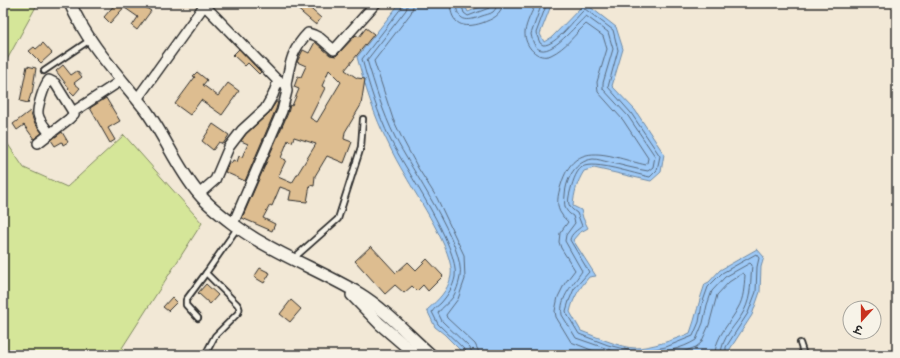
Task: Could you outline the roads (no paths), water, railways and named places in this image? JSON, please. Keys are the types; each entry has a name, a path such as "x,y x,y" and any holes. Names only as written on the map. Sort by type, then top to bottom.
{"street":[{"path":"70,3 90,40 154,122 186,177 199,194 249,235 292,260 331,277 370,301 432,355"},
{"path":"199,194 215,180 229,147 242,130 264,109 282,82 295,48 308,33 320,38 334,50 376,3"},
{"path":"137,99 205,4 282,82 287,91 282,111 235,225"},
{"path":"50,134 38,113 45,85 49,80 55,83 73,112"},
{"path":"38,143 70,119 73,112 122,80"},
{"path":"340,283 380,324 416,355"}],"lane":[{"path":"44,71 90,40"},
{"path":"292,260 338,219 361,148 363,119"},
{"path":"198,318 186,305 186,300 206,273 235,225"},
{"path":"205,355 212,340 240,310 240,307 206,273"},
{"path":"800,343 804,355"}],"water":[{"path":"400,3 464,3 468,12 490,3 552,3 540,34 544,42 552,37 585,3 616,27 623,49 612,86 635,110 664,154 661,172 651,181 594,168 584,171 579,179 573,206 581,210 588,228 579,233 573,240 596,276 589,277 582,286 575,298 570,312 581,331 623,346 641,348 671,340 690,333 705,284 709,282 720,270 757,249 764,257 761,267 760,292 752,315 730,349 730,355 465,355 435,327 427,310 442,295 448,286 451,276 451,266 447,253 434,225 398,163 378,122 357,57"}]}
